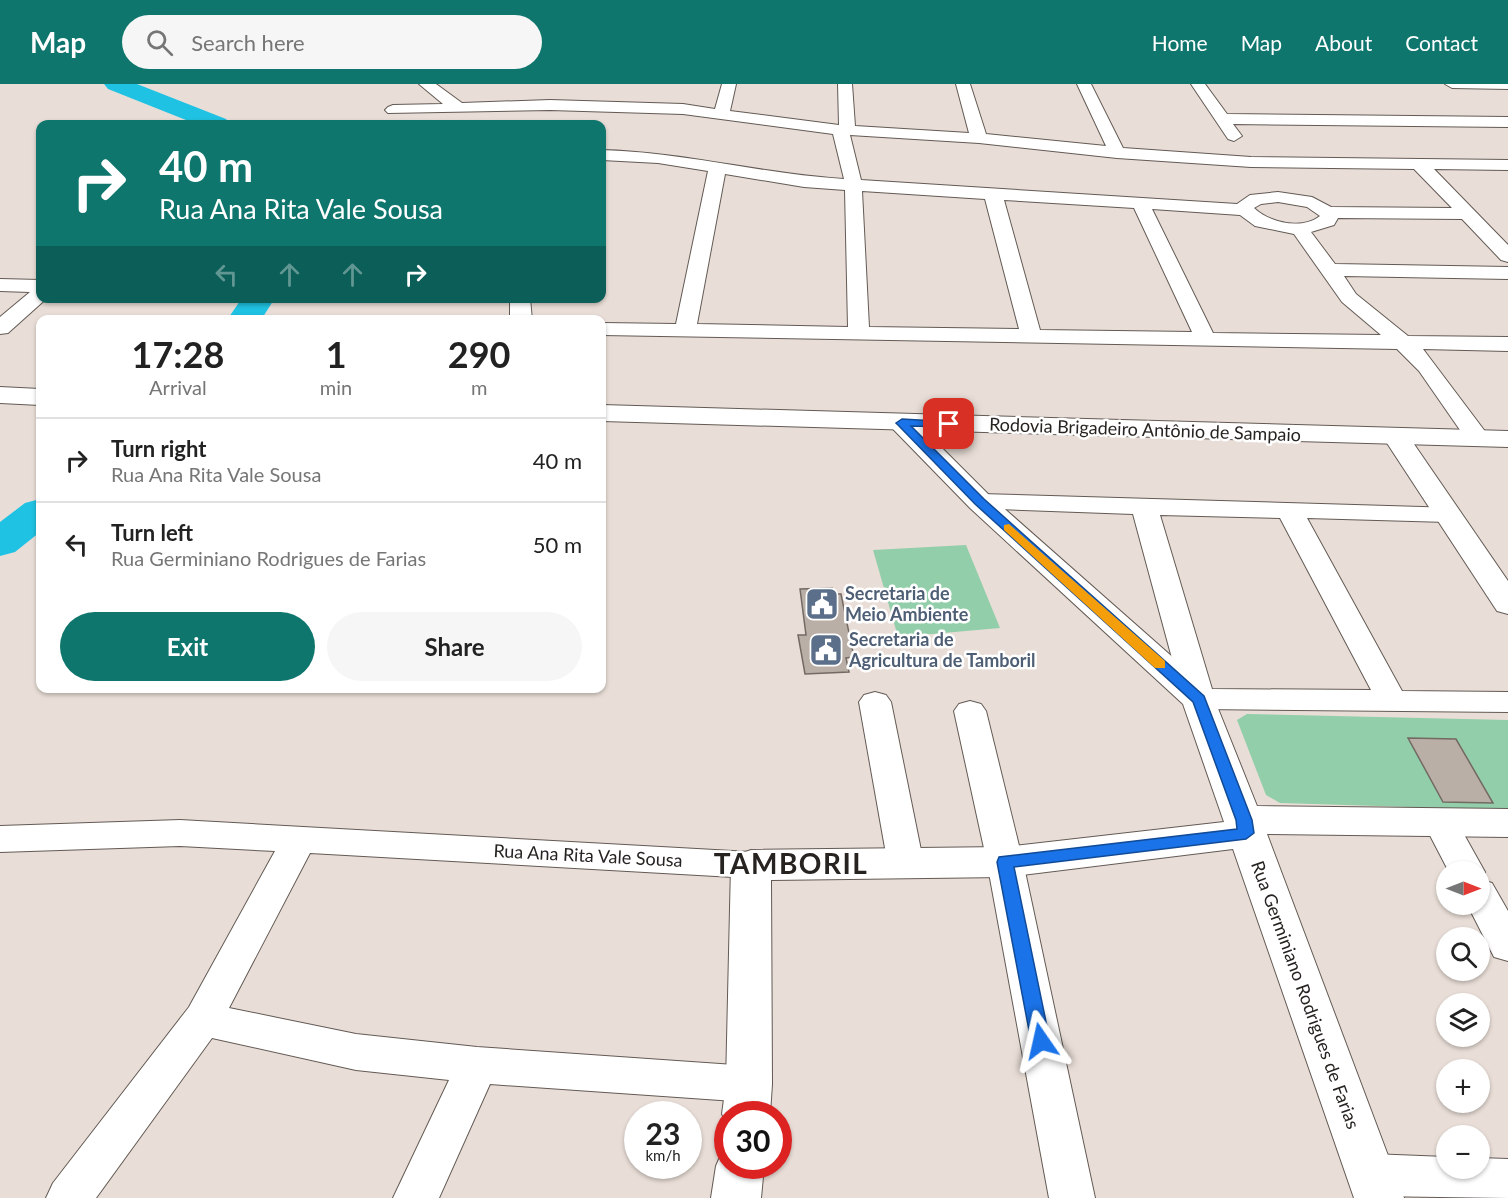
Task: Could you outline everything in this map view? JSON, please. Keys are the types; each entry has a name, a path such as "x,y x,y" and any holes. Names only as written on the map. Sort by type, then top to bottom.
{"street":[{"path":"426,84 459,108"},
{"path":"722,113 729,84"},
{"path":"844,84 843,131 853,184 859,334"},
{"path":"963,84 979,138"},
{"path":"1084,84 1117,153"},
{"path":"1198,84 1251,162 1278,197"},
{"path":"1452,84 1508,85"},
{"path":"393,110 459,108 536,100 606,100 722,113 843,131 979,138 1117,153 1251,162 1508,165"},
{"path":"1222,119 1508,122"},
{"path":"606,155 658,158 804,182 1245,210 1264,222 1299,228 1321,225 1327,221 1326,212"},
{"path":"1419,164 1508,256"},
{"path":"685,331 717,169"},
{"path":"993,194 1031,336"},
{"path":"1245,210 1245,206 1256,199 1278,197 1301,200 1326,212 1467,214"},
{"path":"1140,203 1206,340"},
{"path":"1299,228 1349,298 1427,366 1478,438"},
{"path":"1328,270 1508,273"},
{"path":"0,285 36,286"},
{"path":"0,328 36,297"},
{"path":"606,329 1508,344"},
{"path":"0,395 36,397"},
{"name":"Rodovia Brigadeiro Antônio de Sampaio","path":"606,413 1508,439"},
{"name":"Rua Germiniano Rodrigues de Farias","path":"902,423 980,502 1199,699 1375,1187"},
{"path":"1396,437 1508,604"},
{"path":"980,502 1447,514"},
{"path":"1144,506 1199,699 1508,702"},
{"path":"1289,510 1392,701"},
{"path":"875,702 906,865"},
{"path":"970,711 1005,862 1072,1198"},
{"path":"1440,822 1461,861"},
{"name":"Rua Ana Rita Vale Sousa","path":"0,839 180,833 751,865 906,865 1005,862 1245,827 1440,822 1508,823"},
{"path":"69,1198 203,1019 299,840"},
{"path":"203,1019 356,1052 748,1099 751,865"},
{"path":"1490,913 1508,946"},
{"path":"416,1198 477,1065"},
{"path":"736,1198 738,1179"},
{"path":"1375,1187 1508,1180"}],"green space":[{"path":"966,545 1000,628 898,637 873,550"},
{"path":"1247,714 1508,720 1508,810 1280,803 1266,795 1237,720"}],"building":[{"path":"832,588 832,594 841,594 854,657 846,658 849,672 805,674 798,635 806,635 800,589"},
{"path":"1408,738 1456,739 1493,803 1443,802"}],"waterway":[{"path":"116,84 207,120"},
{"path":"247,315 256,303"},
{"path":"0,543 36,515"}],"slow traffic":[{"path":"1009,528 1160,664"}],"place":[{"name":"Secretaria de Meio Ambiente","path":"822,604"},
{"name":"Secretaria de Agricultura de Tamboril","path":"826,650"}],"district":[{"name":"TAMBORIL","path":"791,864"}],"route":[{"path":"949,424 902,423 980,502 1199,699 1244,820 1246,833 1005,862 1041,1041"}]}
